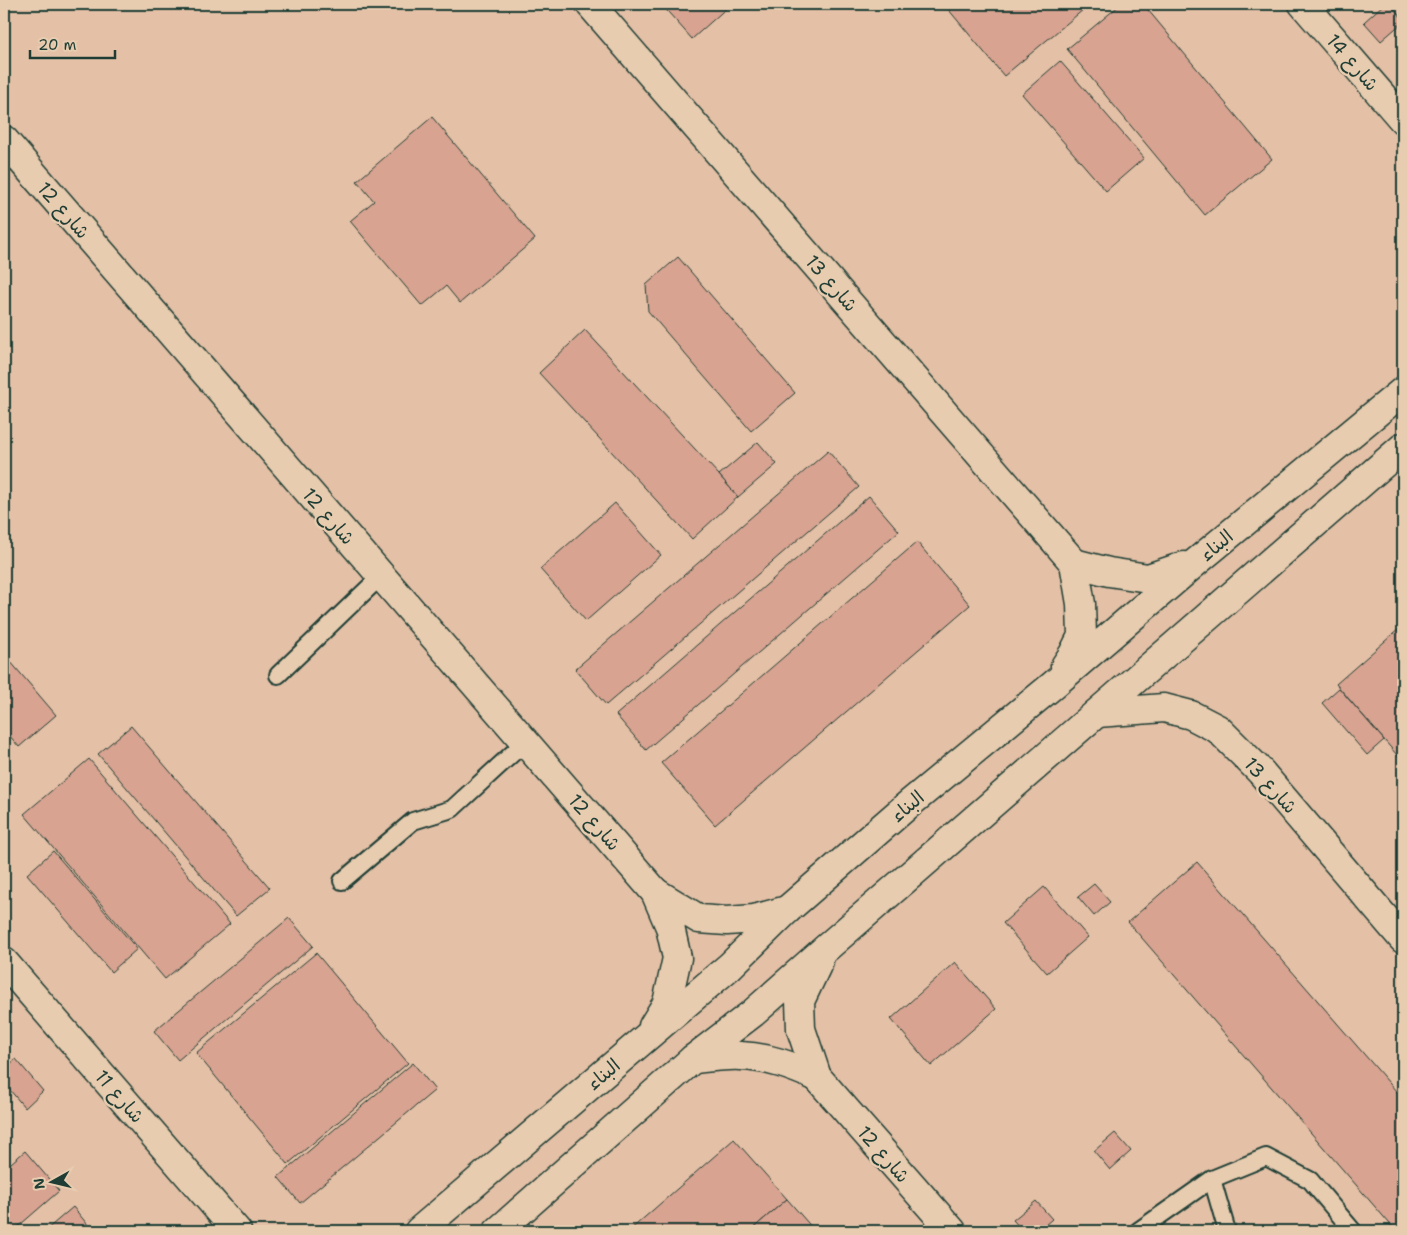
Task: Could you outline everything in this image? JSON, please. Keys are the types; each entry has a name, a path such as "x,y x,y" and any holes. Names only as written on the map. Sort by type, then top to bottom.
{"street":[{"name":"شارع 13","path":"590,4 1074,563"},
{"name":"شارع 14","path":"1303,4 1403,120"},
{"name":"شارع 12","path":"4,140 655,892 699,919 727,921 754,918 787,910"},
{"name":"البناء","path":"419,1231 730,966 787,910 909,804 1052,686 1195,562 1403,391"},
{"path":"498,1231 693,1059 753,1013 1403,446"},
{"path":"1052,686 1073,654 1082,636 1081,604 1074,563 1109,572 1148,578 1195,562"},
{"name":"شارع 13","path":"1097,713 1164,708 1190,715 1218,729 1260,771 1403,939"},
{"name":"شارع 12","path":"647,1036 667,1003 677,958 670,927 655,892"},
{"name":"شارع 12","path":"816,1077 801,1029 800,1001 824,950"},
{"name":"شارع 11","path":"4,962 237,1231"},
{"name":"شارع 12","path":"693,1059 739,1056 766,1059 792,1066 816,1077 952,1231"}],"lane":[{"path":"278,675 381,576"},
{"path":"342,880 413,821 452,809 525,742"},
{"path":"1138,1231 1212,1179 1266,1157 1310,1180 1353,1231"},
{"path":"1212,1179 1227,1231"}],"shaded area":[{"path":"4,4 1403,4 1403,1231 4,1231"}],"building":[{"path":"661,4 731,4 692,39"},
{"path":"955,4 1090,4 1004,76 948,9"},
{"path":"1121,4 1143,4 1272,159 1205,215 1067,49"},
{"path":"1384,4 1390,4 1403,19 1403,22 1381,41 1364,22"},
{"path":"1060,61 1144,158 1106,191 1022,94"},
{"path":"432,117 535,239 460,303 446,286 422,306 350,221 374,201 357,181"},
{"path":"678,257 795,393 751,431 648,311 646,285"},
{"path":"585,330 738,497 692,539 539,373"},
{"path":"758,442 777,464 738,497 719,475"},
{"path":"828,451 859,487 606,705 575,669"},
{"path":"869,496 899,531 646,750 616,715"},
{"path":"615,503 661,555 586,621 540,569"},
{"path":"917,542 970,605 715,825 661,763"},
{"path":"1400,628 1403,633 1403,762 1336,684"},
{"path":"4,654 56,715 19,747 4,729"},
{"path":"1339,688 1384,740 1367,755 1322,703"},
{"path":"131,726 270,888 236,916 98,754"},
{"path":"89,759 230,924 165,979 24,814"},
{"path":"53,851 137,949 111,972 27,874"},
{"path":"1197,862 1403,1099 1403,1231 1396,1231 1128,922"},
{"path":"1094,884 1110,902 1094,916 1078,897"},
{"path":"1044,887 1088,937 1047,973 1003,923"},
{"path":"289,918 313,946 178,1060 154,1031"},
{"path":"316,953 408,1063 288,1164 196,1053"},
{"path":"955,962 996,1009 931,1066 891,1019"},
{"path":"16,1059 43,1091 25,1108 4,1083 4,1069"},
{"path":"413,1063 435,1090 300,1203 278,1177"},
{"path":"1115,1133 1131,1151 1110,1170 1094,1151"},
{"path":"734,1139 787,1199 750,1231 629,1231"},
{"path":"25,1151 59,1191 13,1231 4,1231 4,1169"},
{"path":"787,1199 815,1231 750,1231"},
{"path":"1036,1201 1052,1219 1038,1231 1023,1231 1013,1220"},
{"path":"73,1207 93,1231 45,1231"}]}
